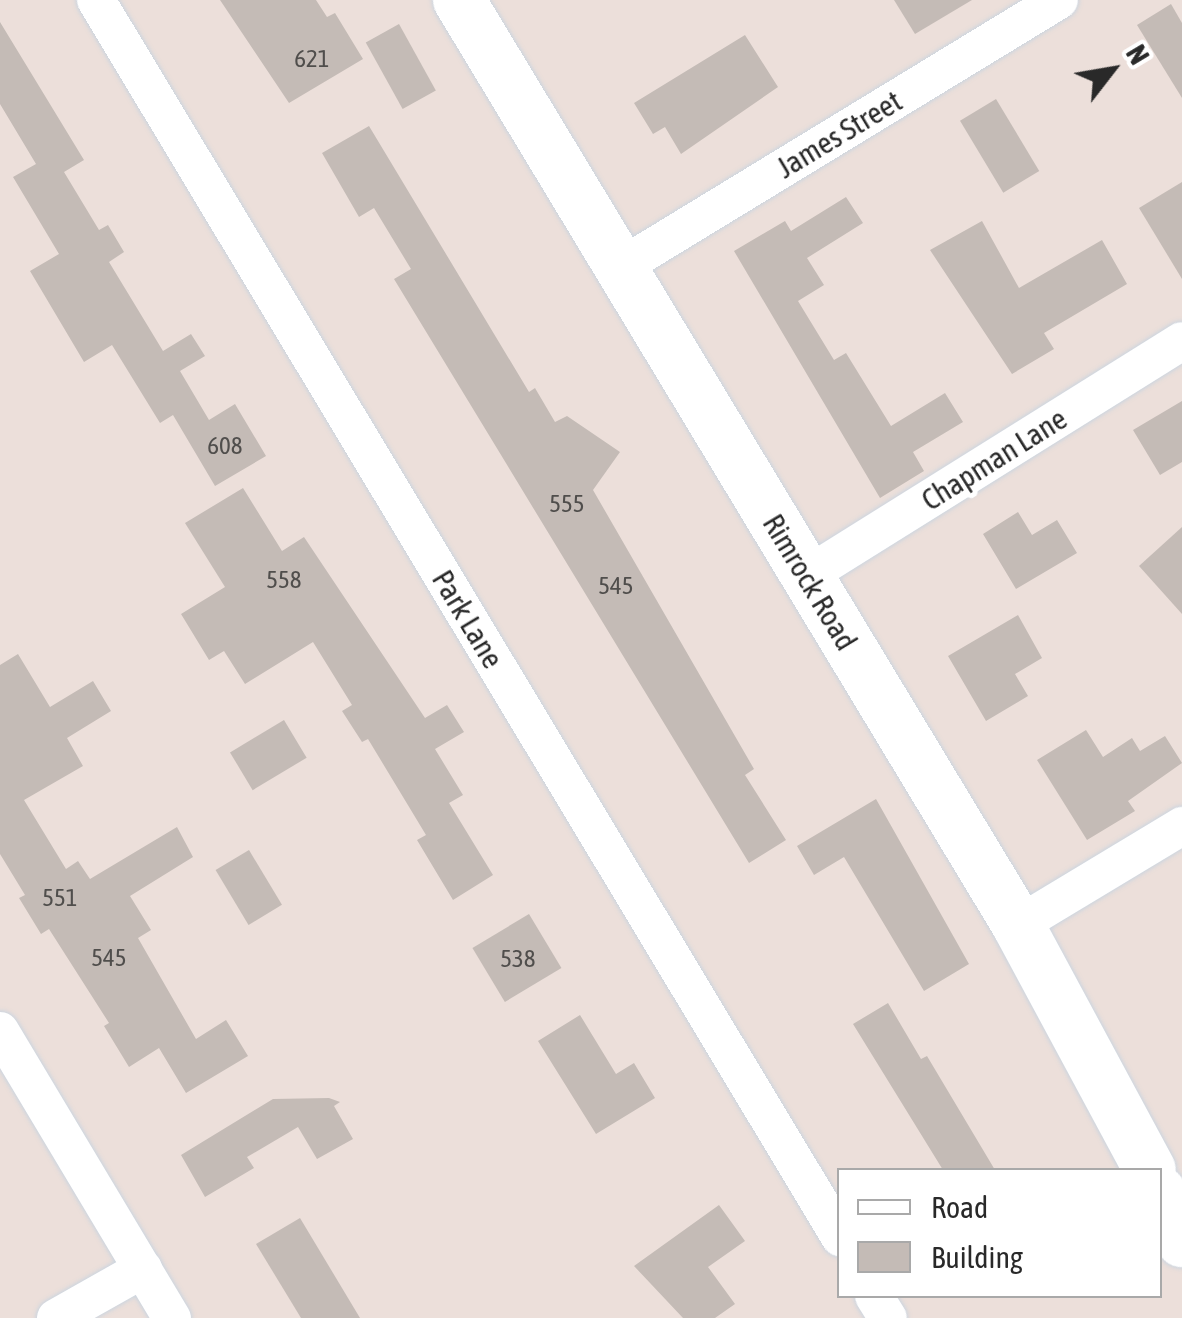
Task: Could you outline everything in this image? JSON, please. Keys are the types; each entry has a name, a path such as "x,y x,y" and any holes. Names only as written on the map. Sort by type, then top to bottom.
{"main road":[{"name":"Rimrock Road","path":"459,0 1018,926 1149,1168"},
{"path":"1162,1196 1182,1241"}],"street":[{"name":"Park Lane","path":"96,0 837,1232"},
{"name":"James Street","path":"619,268 1058,0"},
{"name":"Chapman Lane","path":"806,576 1182,341"},
{"path":"1018,926 1182,826"},
{"path":"0,1031 172,1318"},
{"path":"56,1318 143,1269"}],"building":[{"path":"220,0 316,0 327,17 335,13 363,59 289,103"},
{"path":"894,0 972,0 915,34"},
{"path":"1171,4 1182,23 1182,98 1137,25"},
{"path":"0,22 84,160 64,172 99,230 108,225 124,252 109,262 163,351 191,334 205,356 180,371 209,420 235,404 266,456 215,486 173,415 160,423 112,345 84,362 30,271 59,254 13,177 36,164 0,104"},
{"path":"399,24 436,90 403,109 366,42"},
{"path":"745,35 778,87 681,154 665,127 653,134 634,103"},
{"path":"996,99 1039,171 1003,193 960,121"},
{"path":"369,126 529,392 535,388 555,422 567,416 620,452 593,490 754,769 745,775 786,840 749,863 394,279 411,269 374,208 359,217 322,153"},
{"path":"1182,182 1182,279 1139,208"},
{"path":"846,197 863,223 807,258 824,285 798,301 834,360 846,353 891,426 945,393 963,422 913,452 924,471 880,498 734,251 785,221 791,231"},
{"path":"982,221 1019,288 1102,240 1127,284 1044,333 1054,349 1012,374 930,250"},
{"path":"1182,401 1182,462 1160,475 1133,430"},
{"path":"243,488 282,551 304,537 425,718 447,705 464,732 435,749 463,795 449,803 493,875 453,900 417,840 426,835 368,739 362,742 342,711 352,705 313,642 245,684 224,651 209,660 181,614 225,587 185,523"},
{"path":"1018,512 1032,535 1057,520 1077,553 1016,589 983,534"},
{"path":"1182,527 1182,614 1139,566"},
{"path":"1018,615 1042,658 1015,674 1028,696 986,721 948,656"},
{"path":"18,654 50,707 93,681 111,711 67,738 83,766 24,800 66,869 78,861 90,879 177,827 193,857 130,896 151,930 138,938 196,1039 226,1020 248,1056 186,1093 159,1048 129,1067 104,1026 109,1023 49,929 41,934 19,898 25,895 0,854 0,665"},
{"path":"284,720 307,758 253,790 230,752"},
{"path":"1086,730 1103,757 1132,738 1140,751 1165,736 1182,763 1128,801 1135,811 1087,840 1037,760"},
{"path":"876,799 969,964 924,991 844,857 814,875 797,846"},
{"path":"249,850 282,905 249,925 216,870"},
{"path":"529,914 561,968 505,1002 472,948"},
{"path":"888,1003 921,1059 927,1056 994,1168 942,1168 853,1024"},
{"path":"580,1015 616,1074 634,1063 655,1098 596,1134 538,1041"},
{"path":"329,1098 340,1102 334,1106 353,1139 317,1159 298,1127 247,1157 254,1168 205,1197 181,1155 273,1099"},
{"path":"719,1205 745,1241 708,1267 735,1304 715,1318 683,1318 634,1266"},
{"path":"300,1218 360,1318 301,1318 256,1244"}]}
